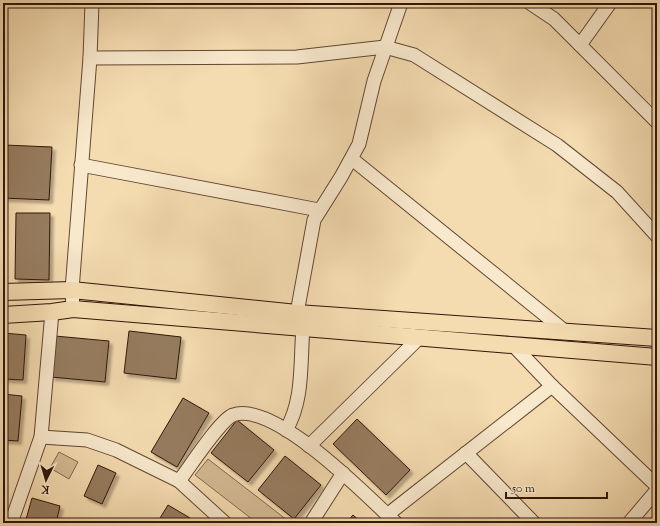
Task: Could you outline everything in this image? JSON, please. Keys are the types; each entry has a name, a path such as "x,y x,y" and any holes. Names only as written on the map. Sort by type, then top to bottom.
{"main road":[{"path":"3,292 72,290 297,313 657,338"},
{"path":"3,315 73,309 657,357"}],"street":[{"path":"73,309 72,290 90,58 92,3"},
{"path":"297,313 314,220 352,159 359,144 374,81 401,3"},
{"path":"530,3 554,19 656,117"},
{"path":"580,45 610,3"},
{"path":"90,58 297,57 385,47 414,55 437,68 557,145 617,192 657,236"},
{"path":"352,159 566,332"},
{"path":"81,165 319,210"},
{"path":"11,523 41,437 52,312"},
{"path":"286,430 294,417 298,403 303,328"},
{"path":"308,446 420,337"},
{"path":"513,345 552,386 657,486"},
{"path":"179,481 221,424 233,415 250,414 271,421 308,446 343,473 391,519 466,453 552,386"},
{"path":"41,437 87,440 116,450 179,481 225,523"},
{"path":"466,453 534,523"},
{"path":"311,523 343,473"},
{"path":"629,523 657,490"}],"shaded area":[{"path":"59,452 78,462 69,479 50,468"},
{"path":"208,459 291,523 257,523 195,475"}],"building":[{"path":"4,145 52,147 49,200 3,198"},
{"path":"16,213 50,213 49,280 15,279"},
{"path":"129,331 181,337 176,379 124,373"},
{"path":"3,333 26,335 23,380 3,379"},
{"path":"55,336 109,341 105,382 51,377"},
{"path":"3,394 22,396 18,441 3,440"},
{"path":"183,398 209,413 177,467 151,452"},
{"path":"357,419 410,470 386,495 333,444"},
{"path":"237,420 274,450 248,482 211,453"},
{"path":"285,456 321,485 294,519 258,490"},
{"path":"98,465 116,473 102,504 84,496"},
{"path":"32,498 60,506 56,523 25,523"},
{"path":"168,505 190,518 186,523 157,523"},
{"path":"353,515 362,523 346,523"}]}
